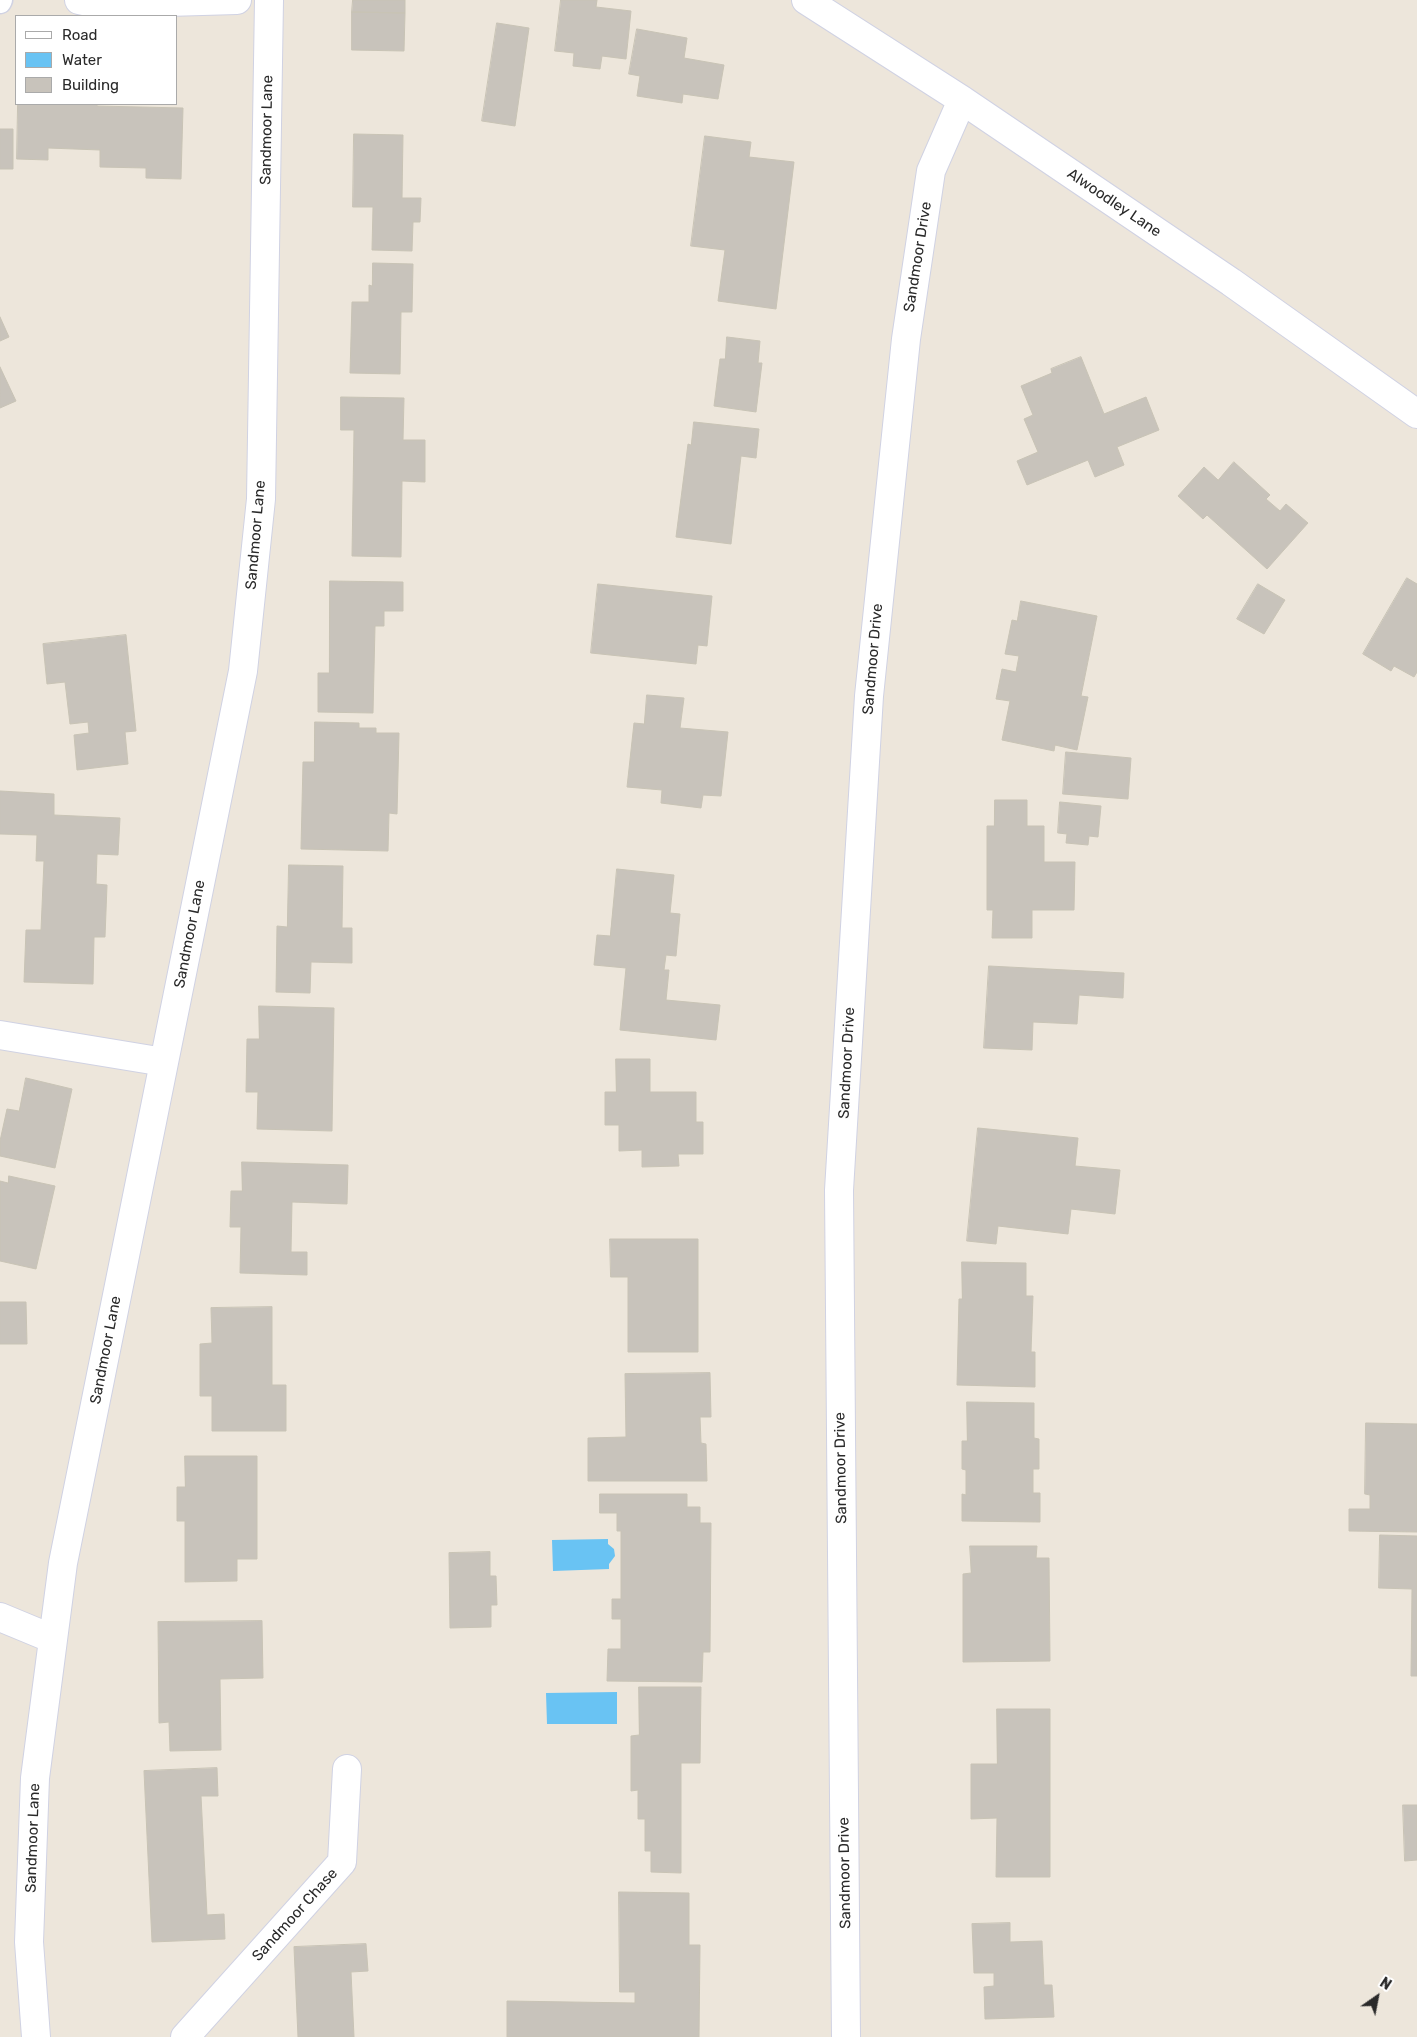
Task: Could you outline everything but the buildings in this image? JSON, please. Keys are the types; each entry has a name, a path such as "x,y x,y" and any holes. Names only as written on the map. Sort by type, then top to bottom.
{"street":[{"path":"79,0 98,4 237,0"},
{"name":"Sandmoor Lane","path":"36,2037 29,1942 35,1778 63,1563 243,671 261,499 269,0"},
{"name":"Alwoodley Lane","path":"806,0 962,100 1231,282 1417,414"},
{"name":"Sandmoor Drive","path":"846,2037 840,1170 869,696 906,339 931,171 962,100"},
{"path":"0,1035 164,1062"},
{"path":"0,1617 53,1639"},
{"name":"Sandmoor Chase","path":"186,2037 342,1862 347,1768"}],"water":[{"path":"608,1539 608,1544 614,1549 615,1556 609,1564 609,1569 553,1571 552,1540"},
{"path":"617,1692 617,1724 547,1724 546,1693"}]}
